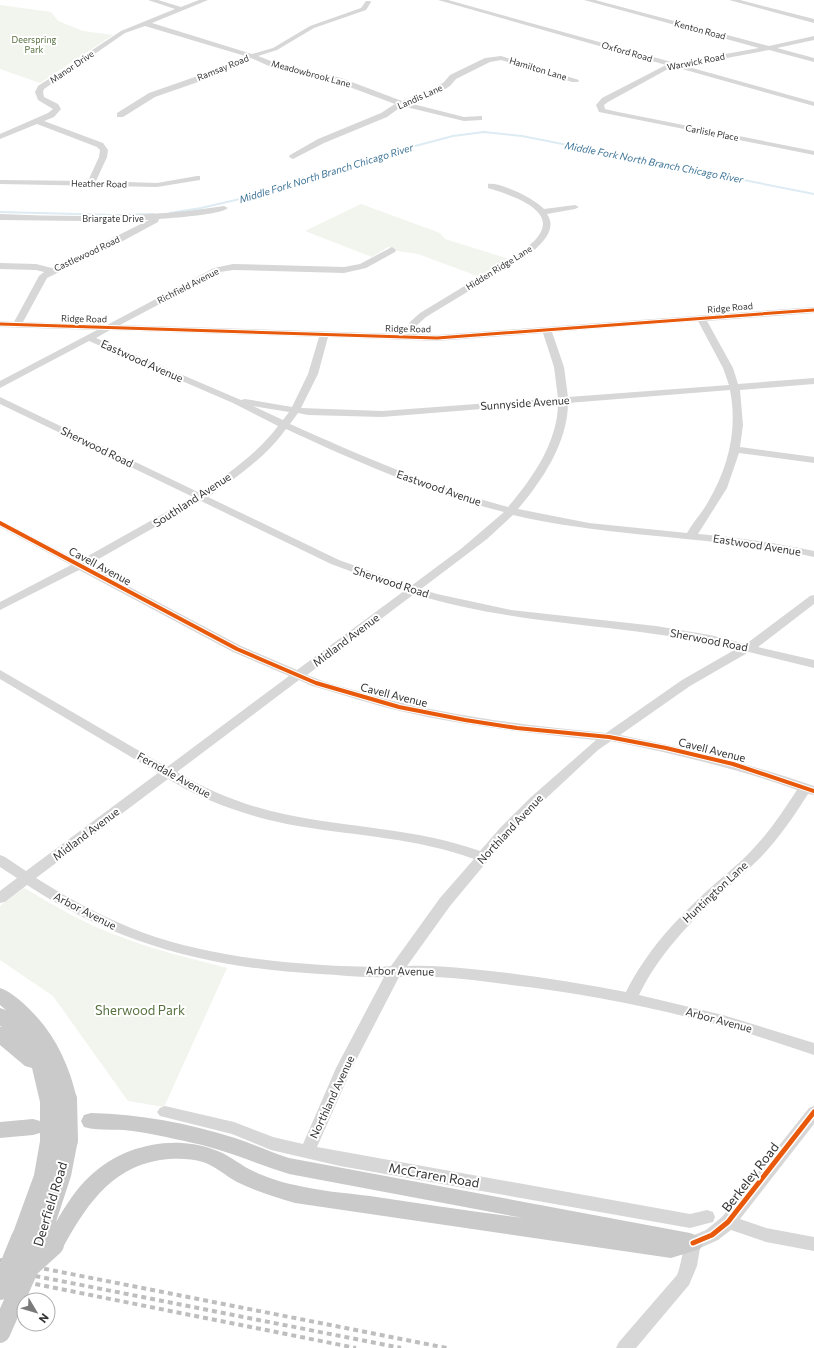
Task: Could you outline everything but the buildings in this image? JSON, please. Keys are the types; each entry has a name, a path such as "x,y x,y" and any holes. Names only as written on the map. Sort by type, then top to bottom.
{"main road":[{"name":"Deerfield Road","path":"0,995 28,1020 49,1046 63,1081 59,1100 59,1141 44,1175 38,1241 0,1290"},
{"name":"Deerfield Road","path":"0,1015 23,1038 34,1053 59,1100"},
{"path":"0,1034 42,1069"},
{"path":"91,1121 125,1122 194,1135 234,1146 263,1158 289,1166 327,1172 693,1243"},
{"path":"0,1130 33,1126"},
{"path":"0,1333 29,1268 38,1241 107,1173 125,1162 156,1152 185,1150 210,1156 253,1180 267,1186 295,1194 671,1249 693,1243"}],"street":[{"path":"151,0 181,9"},
{"path":"144,23 205,0"},
{"name":"Oxford Road","path":"441,0 814,104"},
{"path":"453,3 463,0"},
{"name":"Kenton Road","path":"586,0 814,60"},
{"path":"732,0 814,21"},
{"name":"Ramsay Road","path":"120,115 152,95 215,73 252,56 280,46 312,27 364,10 368,2"},
{"name":"Meadowbrook Lane","path":"144,23 252,56 289,69 338,80 402,103 464,119 478,118"},
{"name":"Manor Drive","path":"0,137 51,116 57,109 39,95 39,92 44,86 123,32 144,23"},
{"name":"Warwick Road","path":"610,112 600,108 601,103 666,67 770,48 814,38"},
{"name":"Landis Lane","path":"293,157 326,139 380,117 402,103 440,89 453,77 483,61 501,58"},
{"name":"Hamilton Lane","path":"501,58 575,80"},
{"name":"Carlisle Place","path":"610,112 814,153"},
{"path":"37,121 100,146 104,150 103,157 91,184"},
{"name":"Heather Road","path":"0,182 157,185 197,178"},
{"path":"490,186 523,196 543,212 575,207"},
{"name":"Briargate Drive","path":"0,217 122,220 158,218 224,208"},
{"name":"Hidden Ridge Lane","path":"409,337 409,330 414,322 423,315 537,244 542,238 547,226 543,212"},
{"name":"Castlewood Road","path":"17,325 39,280 43,276 118,240 158,218"},
{"name":"Richfield Avenue","path":"0,385 224,268 344,270 363,266 392,250"},
{"path":"0,266 36,268 51,271"},
{"name":"Ridge Road","path":"0,324 409,337 458,337 814,310"},
{"path":"691,536 694,529 724,484 736,449 739,428 738,404 735,388 726,363 702,319"},
{"name":"Midland Avenue","path":"0,898 466,550 495,526 510,511 531,486 545,463 557,432 563,400 560,367 546,330"},
{"name":"Southland Avenue","path":"0,607 80,565 200,497 250,460 285,425 295,410 314,371 324,334"},
{"name":"Eastwood Avenue","path":"89,338 236,401 254,411 402,477 450,494 510,511 589,526 762,544 814,554"},
{"name":"Sunnyside Avenue","path":"236,401 295,410 339,414 382,414 814,381"},
{"name":"Sherwood Road","path":"0,400 335,562 413,590 468,605 511,613 656,630 750,647 814,664"},
{"path":"736,449 814,460"},
{"name":"Cavell Avenue","path":"0,523 237,650 298,676 338,690 429,713 517,728 609,737 666,748 733,764 810,790"},
{"name":"Northland Avenue","path":"307,1152 344,1068 391,977 397,971 445,902 482,857 535,801 594,747 686,683 731,656 750,647 814,598"},
{"name":"Ferndale Avenue","path":"0,674 168,773 219,800 273,817 403,835 463,850 482,857"},
{"name":"Huntington Lane","path":"630,998 638,980 671,935 711,894 755,855 810,790"},
{"name":"Arbor Avenue","path":"0,860 44,890 84,912 124,930 200,954 275,966 380,972 440,972 543,982 630,998 704,1015 783,1038 814,1049"},
{"name":"McCraren Road","path":"165,1112 234,1128 271,1142 340,1159 690,1222 707,1217"},
{"name":"Berkeley Road","path":"693,1243 704,1240 720,1230 728,1222 814,1112"},
{"path":"728,1222 766,1235 814,1244"},
{"path":"625,1348 683,1280 689,1266 693,1243"}],"green space":[{"name":"Deerspring Park","path":"0,5 51,12 58,21 83,31 113,35 40,83 0,69"},
{"path":"361,204 440,233 445,239 509,259 480,277 418,254 398,251 388,247 372,257 305,231"},
{"name":"Sherwood Park","path":"24,888 79,919 113,934 155,949 227,968 164,1107 128,1101 53,996 0,960 0,906"}],"waterway":[{"name":"Middle Fork North Branch Chicago River","path":"170,213 201,208 261,194 381,155 453,136 484,132 522,136 814,194"},
{"name":"Middle Fork North Branch Chicago River","path":"0,212 114,215 154,214"}],"railway":[{"path":"0,1260 447,1348"},
{"path":"0,1269 401,1348"},
{"path":"0,1277 356,1348"}],"cycle path":[{"path":"0,324 437,338 814,310"},
{"path":"0,523 237,649 316,683 399,707 465,720 517,728 609,737 666,748 733,764 814,791"},
{"path":"693,1243 712,1235 728,1222 814,1112"}]}
